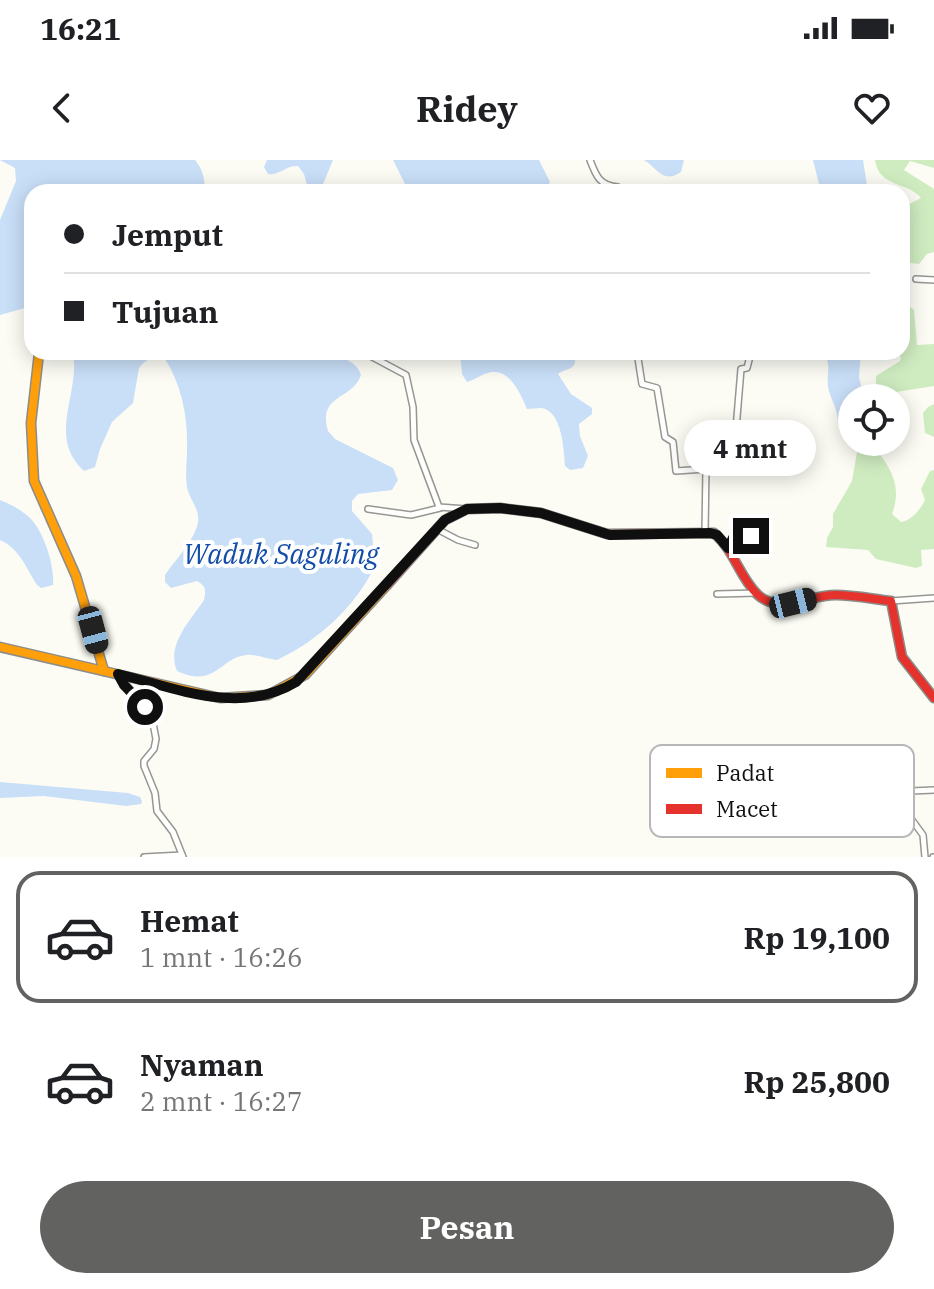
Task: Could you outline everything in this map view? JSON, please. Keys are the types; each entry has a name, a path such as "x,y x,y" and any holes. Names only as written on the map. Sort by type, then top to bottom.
{"main road":[{"path":"38,360 31,419 33,473 76,576 104,671"},
{"path":"0,647 220,698 268,695 305,675 445,520 467,509 500,508 534,512 610,535 705,532 717,535 757,593 767,600 781,603 830,595 891,601 902,657 934,698"}],"street":[{"path":"590,160 603,184"},
{"path":"916,279 934,280"},
{"path":"378,360 407,376 413,407 414,440 440,508"},
{"path":"638,360 642,384 657,388 665,437 673,442 676,471 717,467 719,456 735,452 741,369 747,368 749,360"},
{"path":"705,532 706,469"},
{"path":"368,509 411,515 440,508 467,509"},
{"path":"437,529 475,545"},
{"path":"728,548 734,536 751,536"},
{"path":"717,594 757,593"},
{"path":"891,601 934,598"},
{"path":"118,674 145,707 155,727 154,749 144,761 144,766 155,793 157,811 173,832 183,856 144,857"},
{"path":"914,791 934,790"},
{"path":"914,823 923,835 925,857"}],"green space":[{"path":"875,160 934,160 934,168 910,161 904,170 934,189 934,252 927,254 919,264 910,263 910,204 921,198 910,190 910,184 888,180"},
{"path":"910,307 914,310 917,345 934,344 934,386 910,390 910,384 876,384 876,376 900,360 910,360"},
{"path":"934,404 934,437 925,433 923,413"},
{"path":"856,456 881,456 896,489 892,514 901,522 912,517 921,507 925,500 921,489 930,471 934,470 934,549 921,550 922,566 916,568 876,559 868,550 826,547 833,527 833,514 852,481"}],"water":[{"path":"0,160 195,160 204,184 24,184 24,308 0,315 0,220 16,181 15,168"},
{"path":"267,160 333,160 323,184 307,184 298,166 268,174 264,167"},
{"path":"393,160 539,160 550,182 549,184 405,184"},
{"path":"644,160 684,160 681,172 665,176"},
{"path":"813,160 863,160 867,184 819,184"},
{"name":"Waduk Saguling","path":"74,360 148,360 139,368 133,403 112,422 95,467 84,471 67,444 67,414"},
{"name":"Waduk Saguling","path":"166,360 348,360 361,375 351,389 331,404 326,419 328,431 335,439 393,468 398,480 392,490 358,494 352,501 352,511 372,534 375,566 357,595 334,621 307,643 277,660 246,655 200,677 177,671 174,661 177,643 205,594 204,587 197,581 171,588 165,582 165,575 189,543 198,522 187,487 183,402"},
{"path":"461,360 575,360 573,366 558,374 571,394 592,408 592,414 579,424 588,456 583,468 570,470 565,466 558,423 548,410 527,409 514,384 505,375 489,373 467,382 462,374"},
{"path":"827,360 860,360 861,384 838,384 838,423 828,386"},
{"path":"0,500 26,514 39,530 50,558 53,585 41,588 37,585 18,554 0,540"},
{"path":"0,782 128,793 140,797 142,801 141,804 126,806 44,796 0,798"}],"traffic: slow":[{"path":"38,360 31,423 34,481 76,576 104,671"},
{"path":"0,647 220,698 268,695 305,675 387,585"}],"traffic: jam":[{"path":"387,585 445,520 467,509 500,508 541,513 607,534 714,533 727,547 751,587 765,600 784,604 835,595 891,601 902,657 934,698"}],"route":[{"path":"145,707 118,674 232,699 268,695 296,682 445,520 467,509 500,508 534,512 610,535 714,533 728,548 734,536 751,536"}]}
